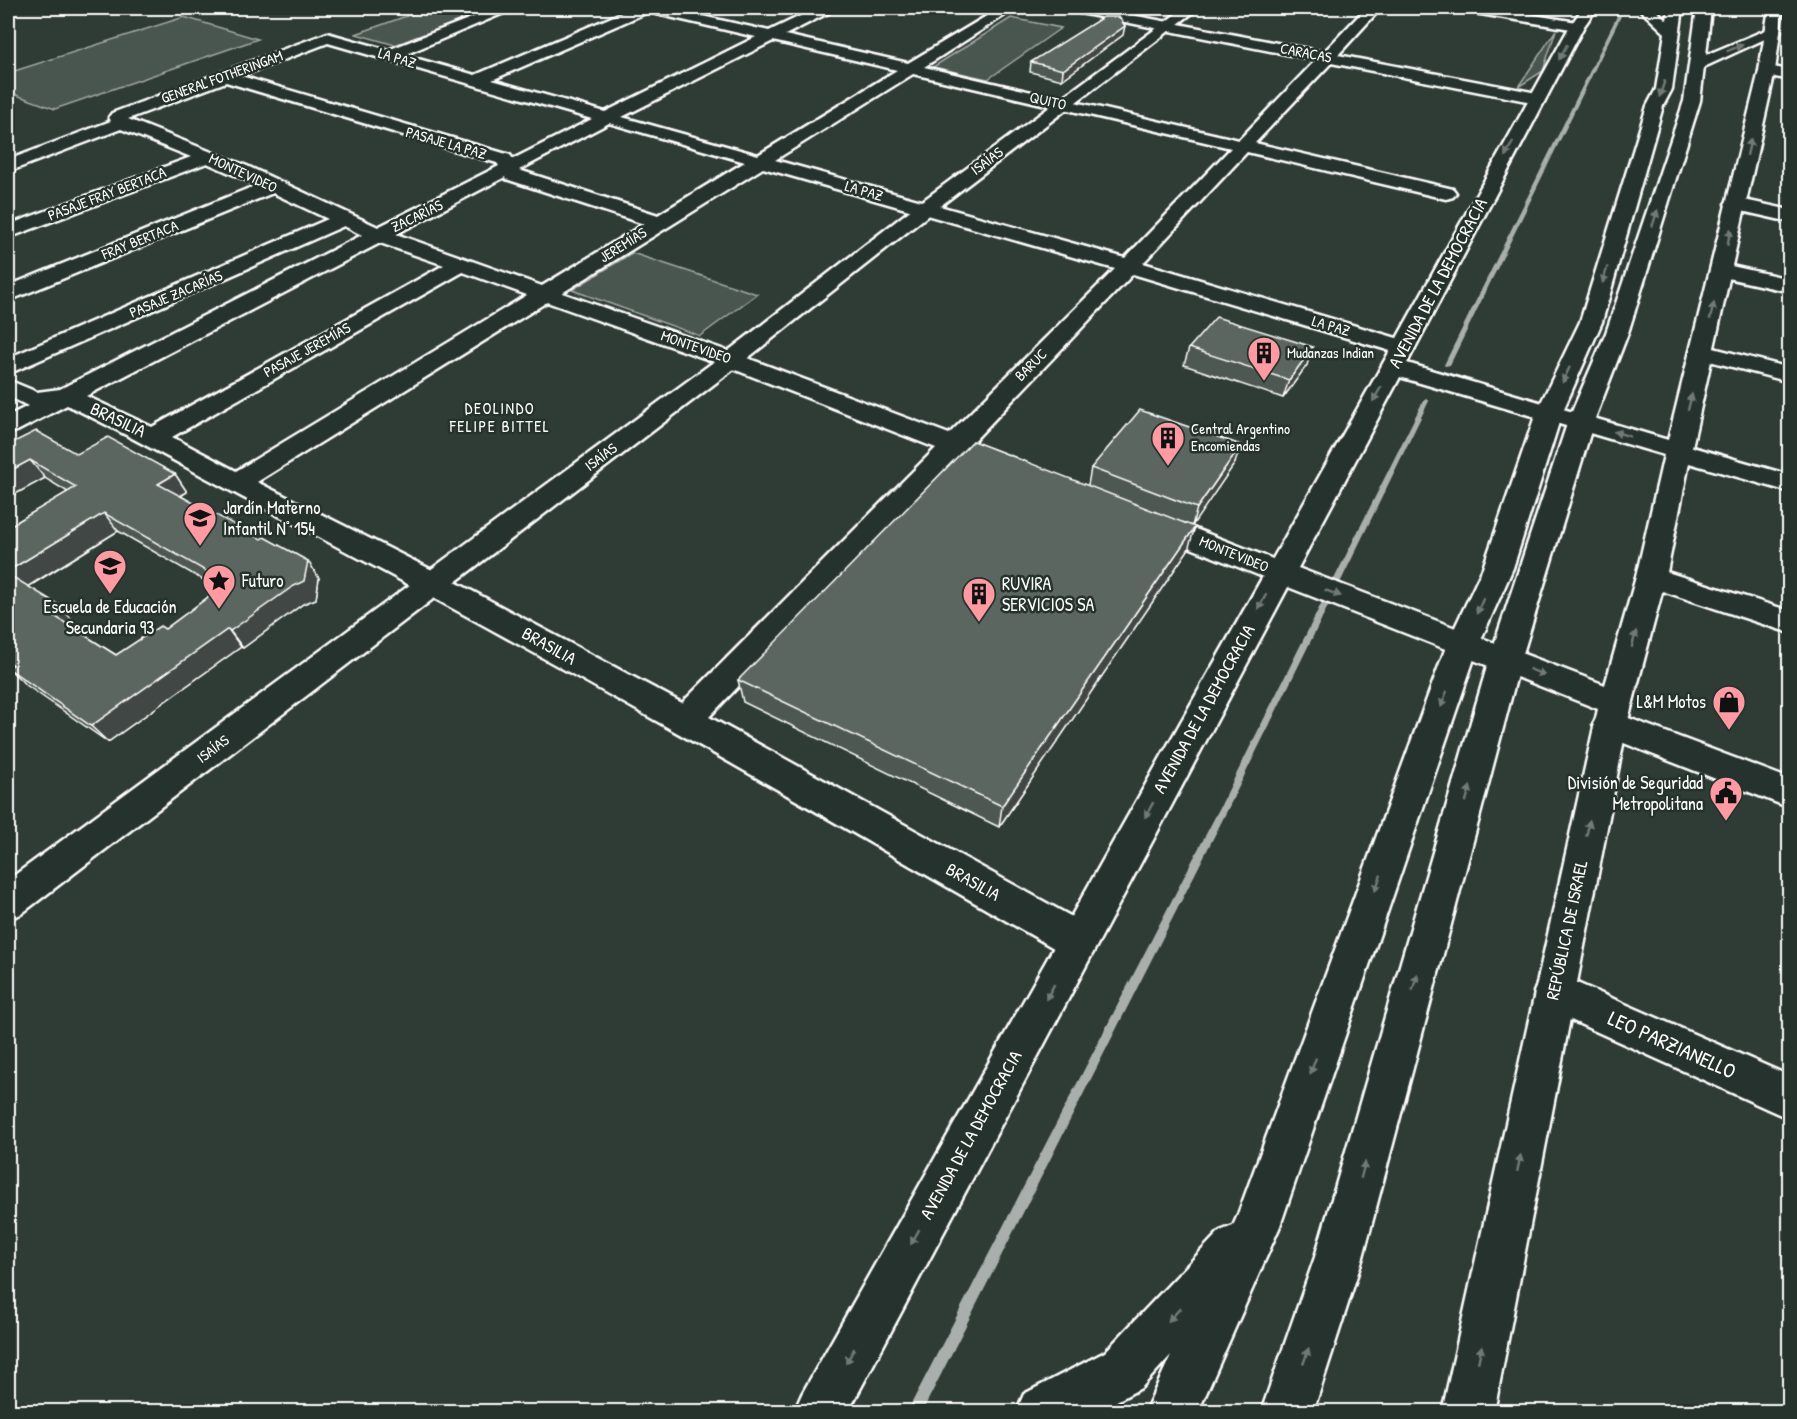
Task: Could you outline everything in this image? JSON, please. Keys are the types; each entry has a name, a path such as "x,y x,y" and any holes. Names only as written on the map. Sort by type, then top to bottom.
{"main road":[{"path":"390,55 509,8"},
{"path":"475,81 644,8"},
{"name":"QUITO","path":"650,8 1446,193"},
{"name":"ZACARÍAS","path":"8,426 511,169 604,119 827,8"},
{"name":"JEREMÍAS","path":"237,483 758,160 1009,8"},
{"name":"CARACAS","path":"1075,8 1538,98"},
{"name":"ISAÍAS","path":"8,902 731,360 924,208 1192,8"},
{"name":"BARUC","path":"686,720 1129,266 1374,8"},
{"path":"1468,8 1577,26"},
{"name":"AVENIDA DE LA DEMOCRACIA","path":"820,1412 1577,26 1590,8"},
{"path":"1645,8 1672,32"},
{"path":"1171,1412 1257,1226 1463,644 1498,568 1549,413 1591,322 1655,106 1664,89 1676,8"},
{"path":"1287,1412 1339,1257 1505,660 1581,421 1617,333 1692,101 1704,8"},
{"path":"1678,451 1767,71 1776,8"},
{"path":"1697,64 1773,32"},
{"name":"LA PAZ","path":"327,38 604,119 758,160 1129,266 1397,357 1549,413 1790,484"},
{"name":"GENERAL FOTHERINGAM","path":"8,166 224,76 327,38"},
{"path":"1767,71 1790,75"},
{"name":"PASAJE LA PAZ","path":"224,76 369,121 504,159 513,175 658,222"},
{"name":"MONTEVIDEO","path":"119,120 207,157 378,235 731,360 1028,474"},
{"name":"PASAJE FRAY BERTACA","path":"8,232 207,157"},
{"name":"FRAY BERTACA","path":"8,294 272,186"},
{"path":"1735,204 1790,216"},
{"name":"PASAJE ZACARÍAS","path":"8,367 344,219"},
{"name":"PASAJE JEREMÍAS","path":"153,437 462,264"},
{"path":"1722,270 1790,286"},
{"path":"1702,352 1790,375"},
{"path":"8,387 33,400 67,396"},
{"name":"BRASILIA","path":"67,396 153,437 237,483 432,582 686,720 1078,941"},
{"name":"REPÚBLICA DE ISRAEL","path":"1468,1412 1613,713 1651,577 1678,451"},
{"name":"MONTEVIDEO","path":"1125,511 1505,660 1613,713 1790,794"},
{"path":"1651,577 1790,622"},
{"name":"LEO PARZIANELLO","path":"1554,992 1790,1098"},
{"path":"1042,1412 1123,1370 1257,1226"}],"shaded area":[{"path":"429,8 494,8 395,45 356,34"},
{"path":"184,17 258,39 55,109 8,92 8,73"},
{"path":"1011,18 1061,28 988,79 933,67"},
{"path":"1556,30 1543,71 1518,87"},
{"path":"632,253 757,294 700,336 572,290"}],"building":[{"path":"1103,17 1119,17 1125,26 1063,70 1031,62"},
{"path":"1216,317 1313,347 1289,380 1189,348"},
{"name":"Central Argentino Encomiendas","path":"1140,410 1241,445 1197,508 1091,468"},
{"path":"36,431 77,454 108,437 175,474 158,484 261,539 264,537 308,561 304,581 230,631 228,629 91,726 8,668 13,665 8,661 8,574 59,605 48,612 116,655 160,626 165,629 227,583 104,513 8,571 8,527 76,487 30,460 8,472 8,445"},
{"name":"RUVIRA SERVICIOS SA","path":"973,441 1195,527 1002,806 738,680"}],"waterway":[{"path":"1447,365 1619,16"},
{"path":"1336,583 1426,401"},
{"path":"914,1412 1222,812 1326,602"}],"place":[{"name":"Mudanzas Indian","path":"1264,382"},
{"name":"Central Argentino Encomiendas","path":"1168,467"},
{"name":"Jardín Materno Infantil N° 154","path":"200,547"},
{"name":"Escuela de Educación Secundaria 93","path":"110,595"},
{"name":"Futuro","path":"219,610"},
{"name":"RUVIRA SERVICIOS SA","path":"979,623"},
{"name":"L&M Motos","path":"1729,731"},
{"name":"División de Seguridad Metropolitana","path":"1726,822"}],"district":[{"name":"DEOLINDO FELIPE BITTEL","path":"500,417"}]}
